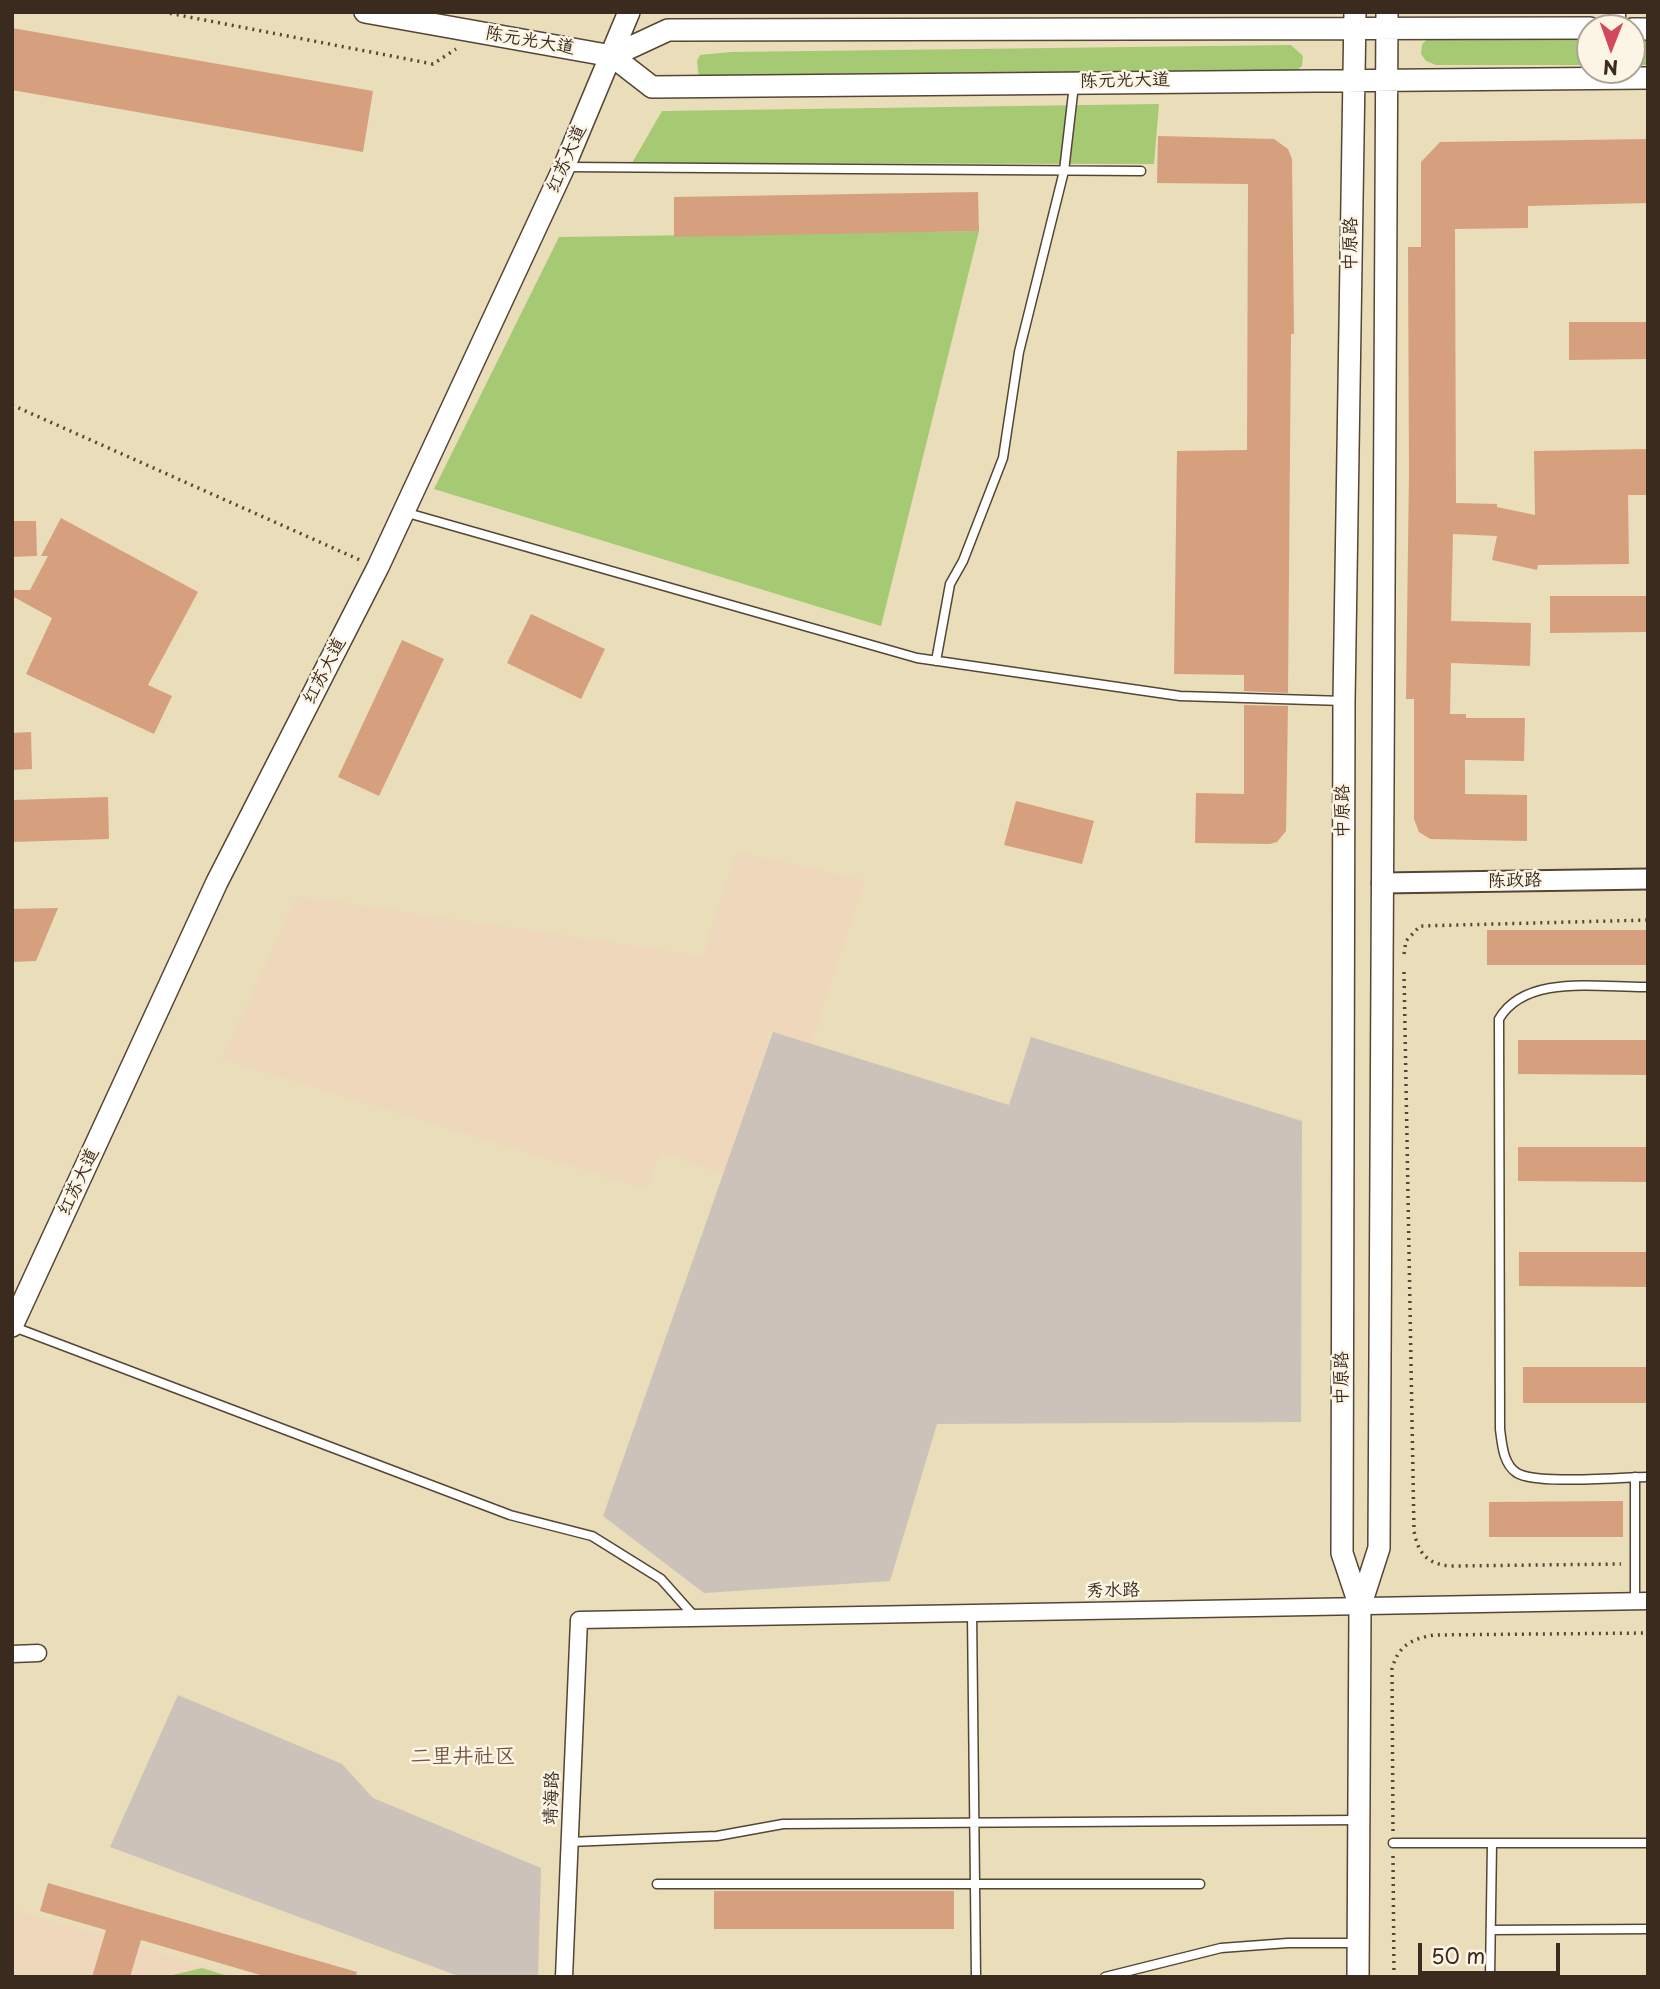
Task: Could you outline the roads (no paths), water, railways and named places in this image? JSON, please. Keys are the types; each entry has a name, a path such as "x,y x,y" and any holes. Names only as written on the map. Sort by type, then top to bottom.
{"main road":[{"name":"陈元光大道","path":"365,12 612,56 652,88 1648,78"},
{"name":"红苏大道","path":"12,1326 217,883 404,512 564,167 629,12"},
{"path":"612,56 668,30 1387,19 1576,27"},
{"name":"中原路","path":"1358,1977 1360,1607 1379,1548 1389,80 1387,19"},
{"name":"中原路","path":"1355,20 1344,701 1342,1553 1360,1607"}],"street":[{"name":"陈政路","path":"1382,883 1648,879"},
{"name":"秀水路","path":"579,1620 1641,1601"},
{"name":"靖海路","path":"564,1977 579,1620"},
{"path":"12,1654 38,1653"}],"lane":[{"path":"936,661 950,584 963,561 1003,458 1018,352 1064,170 1075,82"},
{"path":"564,167 1142,171"},
{"path":"404,512 936,661 1180,696 1344,701"},
{"path":"1648,987 1550,988 1525,993 1508,1004 1499,1020 1502,1446 1507,1462 1516,1472 1541,1479 1648,1476"},
{"path":"12,1326 510,1515 592,1536 661,1579 694,1616"},
{"path":"1635,1477 1635,1564 1641,1601"},
{"path":"972,1612 975,1977"},
{"path":"569,1842 718,1836 783,1824 1358,1820"},
{"path":"1393,1843 1648,1843"},
{"path":"1490,1977 1492,1843"},
{"path":"657,1884 1200,1884"},
{"path":"1491,1930 1648,1929"},
{"path":"1105,1977 1221,1948 1288,1943 1359,1943"}],"district":[{"name":"二里井社区","path":"463,1757"}]}
